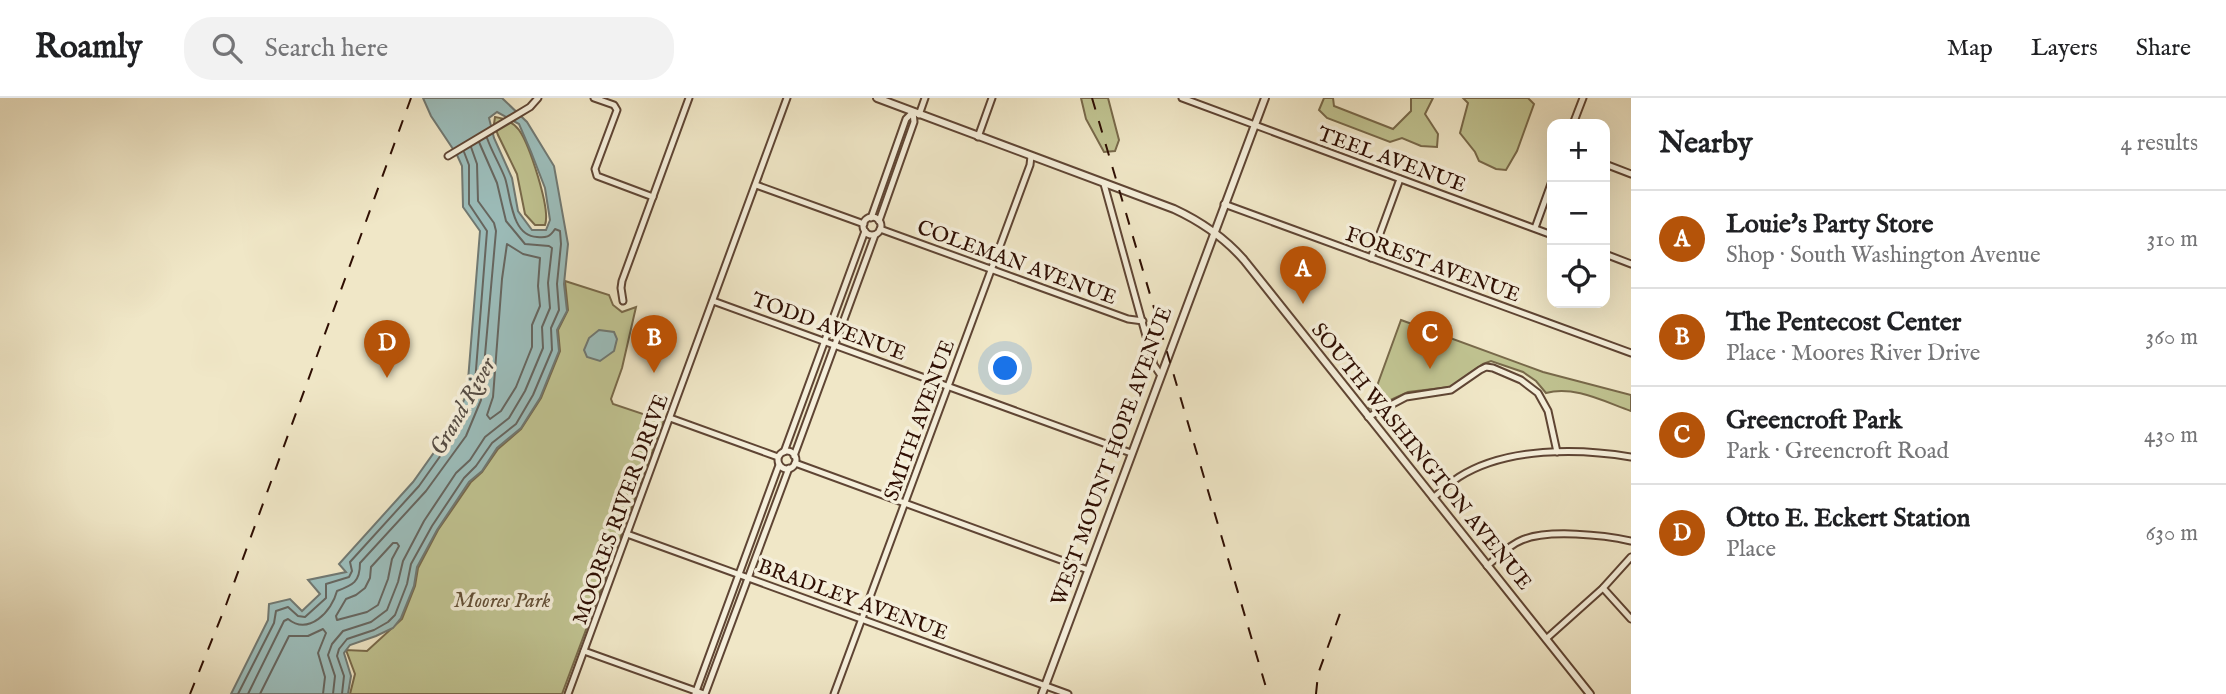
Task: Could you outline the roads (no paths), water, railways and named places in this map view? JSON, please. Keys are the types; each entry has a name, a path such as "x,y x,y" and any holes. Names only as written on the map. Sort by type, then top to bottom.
{"street":[{"path":"448,156 530,107 538,98"},
{"path":"594,98 614,105 617,110 595,169 597,176 653,197"},
{"path":"623,301 622,281 689,98"},
{"name":"MOORES RIVER DRIVE","path":"568,694 787,98"},
{"name":"SOUTH WASHINGTON AVENUE","path":"877,98 1177,211 1228,242 1590,694"},
{"path":"584,651 695,693 705,694 878,232 879,221 916,113 925,98"},
{"path":"978,136 992,98"},
{"name":"TEEL AVENUE","path":"1182,98 1547,233"},
{"name":"WEST MOUNT HOPE AVENUE","path":"1042,694 1265,98"},
{"path":"1575,119 1583,98"},
{"path":"695,693 825,342 864,228 906,120 916,113"},
{"name":"SMITH AVENUE","path":"834,694 1031,156"},
{"path":"1610,166 1631,174"},
{"path":"1371,258 1400,179"},
{"path":"1535,228 1552,182"},
{"path":"1104,184 1154,365 1160,374"},
{"path":"756,185 864,228"},
{"name":"FOREST AVENUE","path":"1224,204 1631,353"},
{"path":"870,218 879,221"},
{"name":"COLEMAN AVENUE","path":"864,228 870,235 878,232 1128,319 1143,321"},
{"path":"1610,256 1631,264"},
{"name":"TODD AVENUE","path":"713,301 1131,453"},
{"path":"1368,417 1406,397 1451,390 1479,370 1493,368 1521,380 1538,393 1548,411 1558,452"},
{"path":"670,418 779,461 784,469 789,468"},
{"path":"1433,498 1458,477 1476,468 1525,456 1580,451 1631,457"},
{"path":"785,452 790,452 794,459 905,503 1088,570"},
{"name":"BRADLEY AVENUE","path":"627,534 1068,694"},
{"path":"1487,566 1512,545 1537,536 1586,535 1631,541"},
{"path":"1546,639 1603,588 1631,557"},
{"path":"1603,588 1631,619"}],"water":[{"name":"Grand River","path":"423,98 502,98 527,122 554,166 568,244 564,284 567,311 557,330 559,351 540,398 521,428 497,448 482,471 469,482 437,530 417,567 414,586 401,618 393,628 350,645 344,653 351,676 348,694 231,694 268,620 269,604 290,599 302,611 320,594 308,580 346,572 339,564 413,482 452,427 467,393 480,231 463,207 462,166","holes":["497,112 519,124 545,188 550,220 546,230 532,230 518,211 512,178 494,138 489,118"]},
{"path":"599,330 614,332 617,339 614,351 600,361 587,357 584,350 589,338"}],"railway":[{"path":"190,694 226,605 411,98"},
{"path":"1092,98 1268,694"},
{"path":"1316,694 1318,674 1342,608"}],"place":[{"name":"Louie's Party Store","path":"1303,304"},
{"name":"Greencroft Park","path":"1430,369"},
{"name":"The Pentecost Center","path":"654,373"},
{"name":"Otto E. Eckert Station","path":"387,378"}],"park label":[{"name":"Moores Park","path":"502,600"}]}
